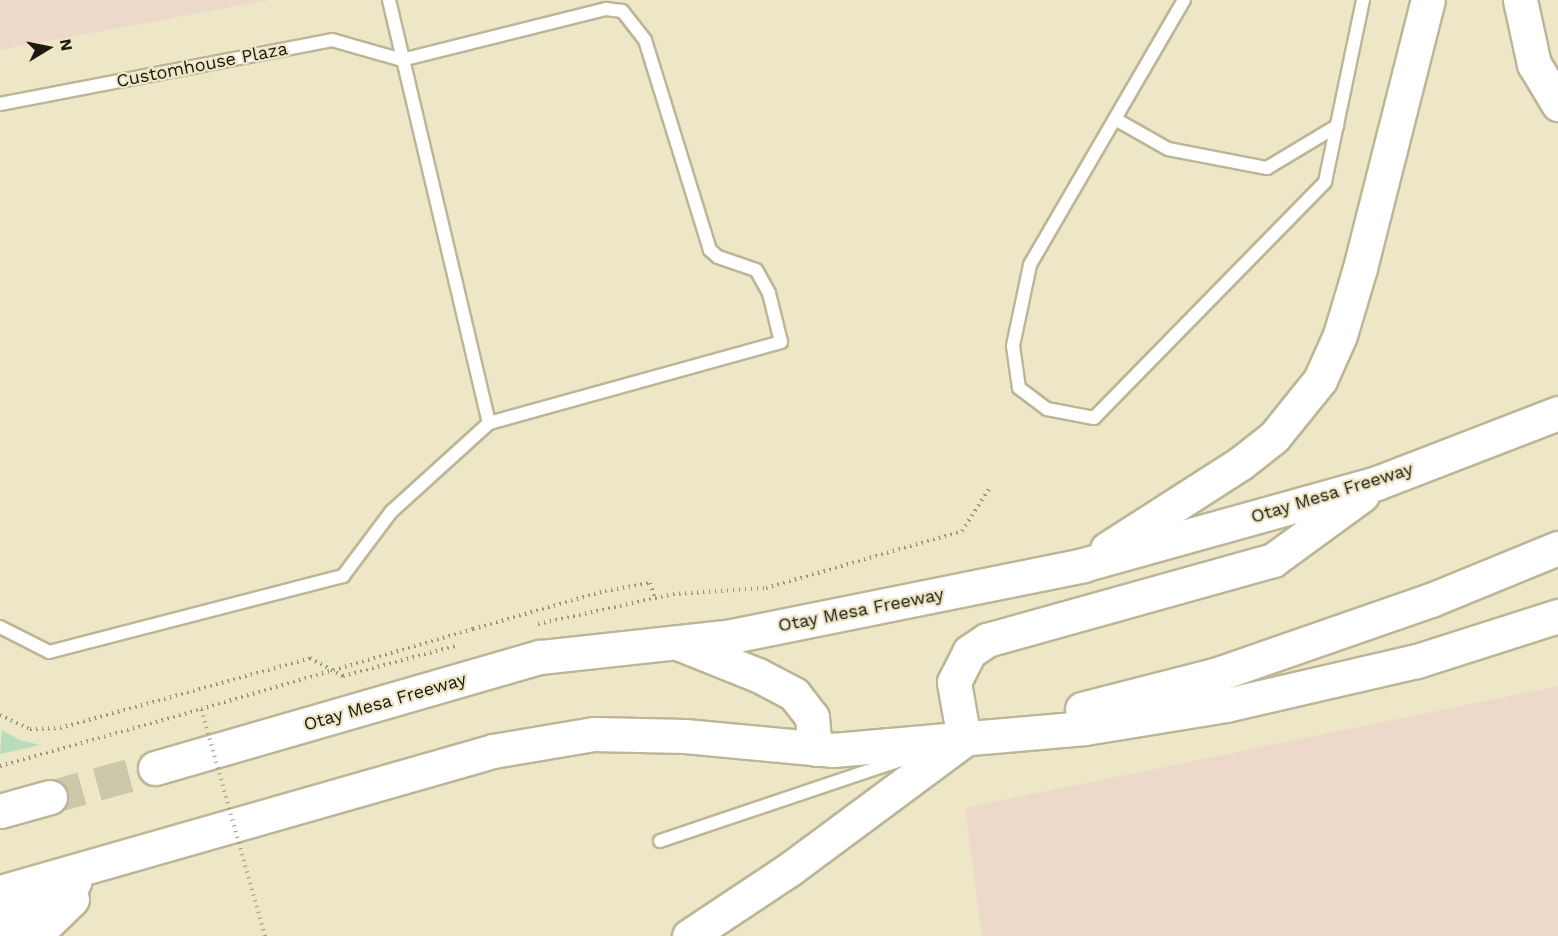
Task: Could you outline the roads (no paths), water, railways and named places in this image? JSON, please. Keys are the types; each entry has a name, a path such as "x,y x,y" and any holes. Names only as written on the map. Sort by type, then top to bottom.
{"highway":[{"path":"1083,565 1249,457 1301,408 1320,380 1340,335 1360,268 1428,0"},
{"path":"1520,0 1534,64 1558,105"},
{"name":"Otay Mesa Freeway","path":"155,768 540,657 732,636 1083,565 1377,483 1558,412"},
{"path":"964,739 954,682 969,652 987,640 1273,560 1377,483"},
{"path":"689,936 790,869 964,739 1218,674 1431,600 1558,548"},
{"path":"0,892 493,751 594,734 685,736 815,749 1085,728 1226,705 1417,661 1558,616"},
{"path":"672,641 758,675 794,694 812,717 815,749"},
{"path":"0,811 50,797"},
{"path":"0,872 112,860"},
{"path":"0,907 112,860"},
{"path":"0,927 112,860"},
{"path":"16,936 112,860"},
{"path":"34,936 112,860"}],"lane":[{"path":"388,0 489,423"},
{"path":"1184,0 1030,265 1013,346 1019,388 1047,409 1081,418 1094,418 1325,182 1364,0"},
{"path":"0,627 49,652 343,576 391,512 489,423 781,342 769,292 756,270 718,257 710,250 645,40 622,11 606,9 402,60"},
{"name":"Customhouse Plaza","path":"0,104 332,40 402,60"},
{"path":"1115,119 1168,149 1267,168 1337,126"},
{"path":"660,842 964,739"}],"tunnel":[{"path":"50,797 155,768"}]}
